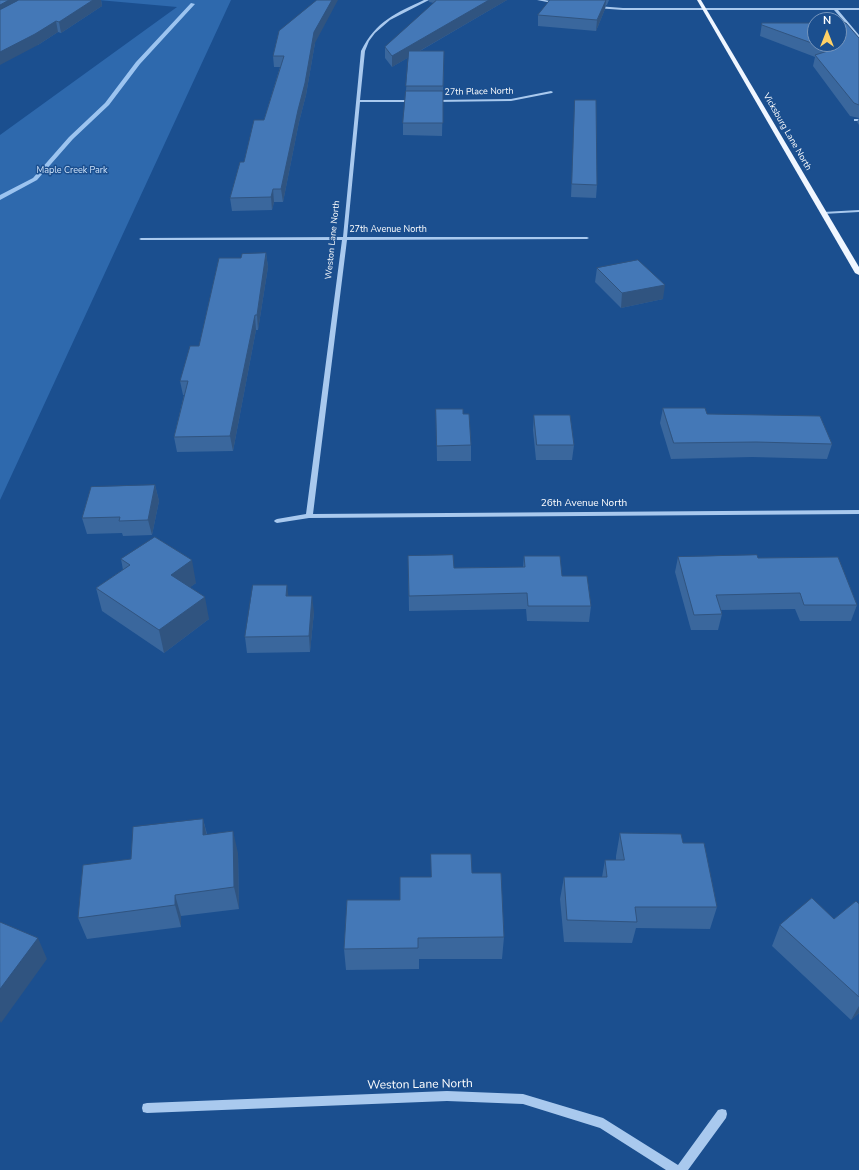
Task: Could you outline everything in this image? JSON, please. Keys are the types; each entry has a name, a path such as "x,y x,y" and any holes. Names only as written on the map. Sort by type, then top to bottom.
{"main road":[{"name":"Vicksburg Lane North","path":"699,0 859,273"}],"street":[{"name":"Weston Lane North","path":"309,516 345,238 363,51 367,39 375,29 387,20 427,0"},
{"path":"539,0 564,4"},
{"path":"593,7 623,9 859,9"},
{"path":"835,9 859,37"},
{"name":"27th Place North","path":"427,101 511,100 551,92"},
{"path":"358,101 419,101"},
{"path":"823,213 859,211"},
{"name":"27th Avenue North","path":"141,239 587,238"},
{"name":"26th Avenue North","path":"277,521 309,516 859,512"},
{"name":"Weston Lane North","path":"147,1108 447,1096 523,1099 603,1123 676,1170"},
{"path":"681,1170 722,1114"}],"green space":[{"name":"Maple Creek Park","path":"98,0 231,0 0,500 0,135 177,7"}],"building":[{"path":"0,0 9,0 0,5"},
{"path":"19,0 93,0 59,22 56,21 35,34 0,52 0,10"},
{"path":"317,0 332,0 314,32 305,83 281,189 273,189 271,197 230,198 240,162 244,162 254,120 264,120 284,56 273,56 279,31"},
{"path":"437,0 489,0 392,56 385,47"},
{"path":"550,0 606,0 597,20 538,15"},
{"path":"762,23 807,23 807,41 762,25"},
{"path":"847,24 859,38 859,105 854,103 815,55 825,52 847,52"},
{"path":"409,51 444,51 443,86 406,86"},
{"path":"406,91 443,91 443,123 403,123"},
{"path":"575,100 596,100 597,185 572,184"},
{"path":"266,253 257,315 255,315 230,436 174,437 188,381 180,381 190,346 199,346 219,258 241,258 242,254"},
{"path":"638,260 665,285 622,293 597,268"},
{"path":"663,408 705,408 707,414 820,416 832,444 756,442 674,443"},
{"path":"436,409 463,409 463,414 469,414 471,445 437,446"},
{"path":"534,415 570,415 574,445 537,445"},
{"path":"155,485 148,520 119,521 120,517 82,518 91,487"},
{"path":"155,537 192,560 171,575 205,597 159,630 96,588 130,565 121,559"},
{"path":"453,555 454,568 525,567 524,556 560,556 562,576 587,576 591,606 528,606 527,593 409,596 408,556"},
{"path":"757,555 758,558 838,557 857,605 804,605 800,593 716,595 722,614 694,615 678,557"},
{"path":"253,585 287,585 286,596 312,596 309,636 245,637"},
{"path":"203,819 203,835 233,831 234,887 175,895 175,905 78,918 83,865 131,859 133,827"},
{"path":"620,833 681,834 683,843 704,843 717,907 635,907 637,922 567,920 564,877 607,877 605,860 624,860"},
{"path":"431,854 471,854 472,873 501,873 504,937 418,938 418,948 344,949 347,900 400,900 400,877 431,877"},
{"path":"812,898 834,919 856,901 859,904 859,997 780,925"},
{"path":"0,922 38,938 0,989"}],"waterway":[{"path":"0,198 35,179 71,138 107,104 138,63 193,4"}]}
